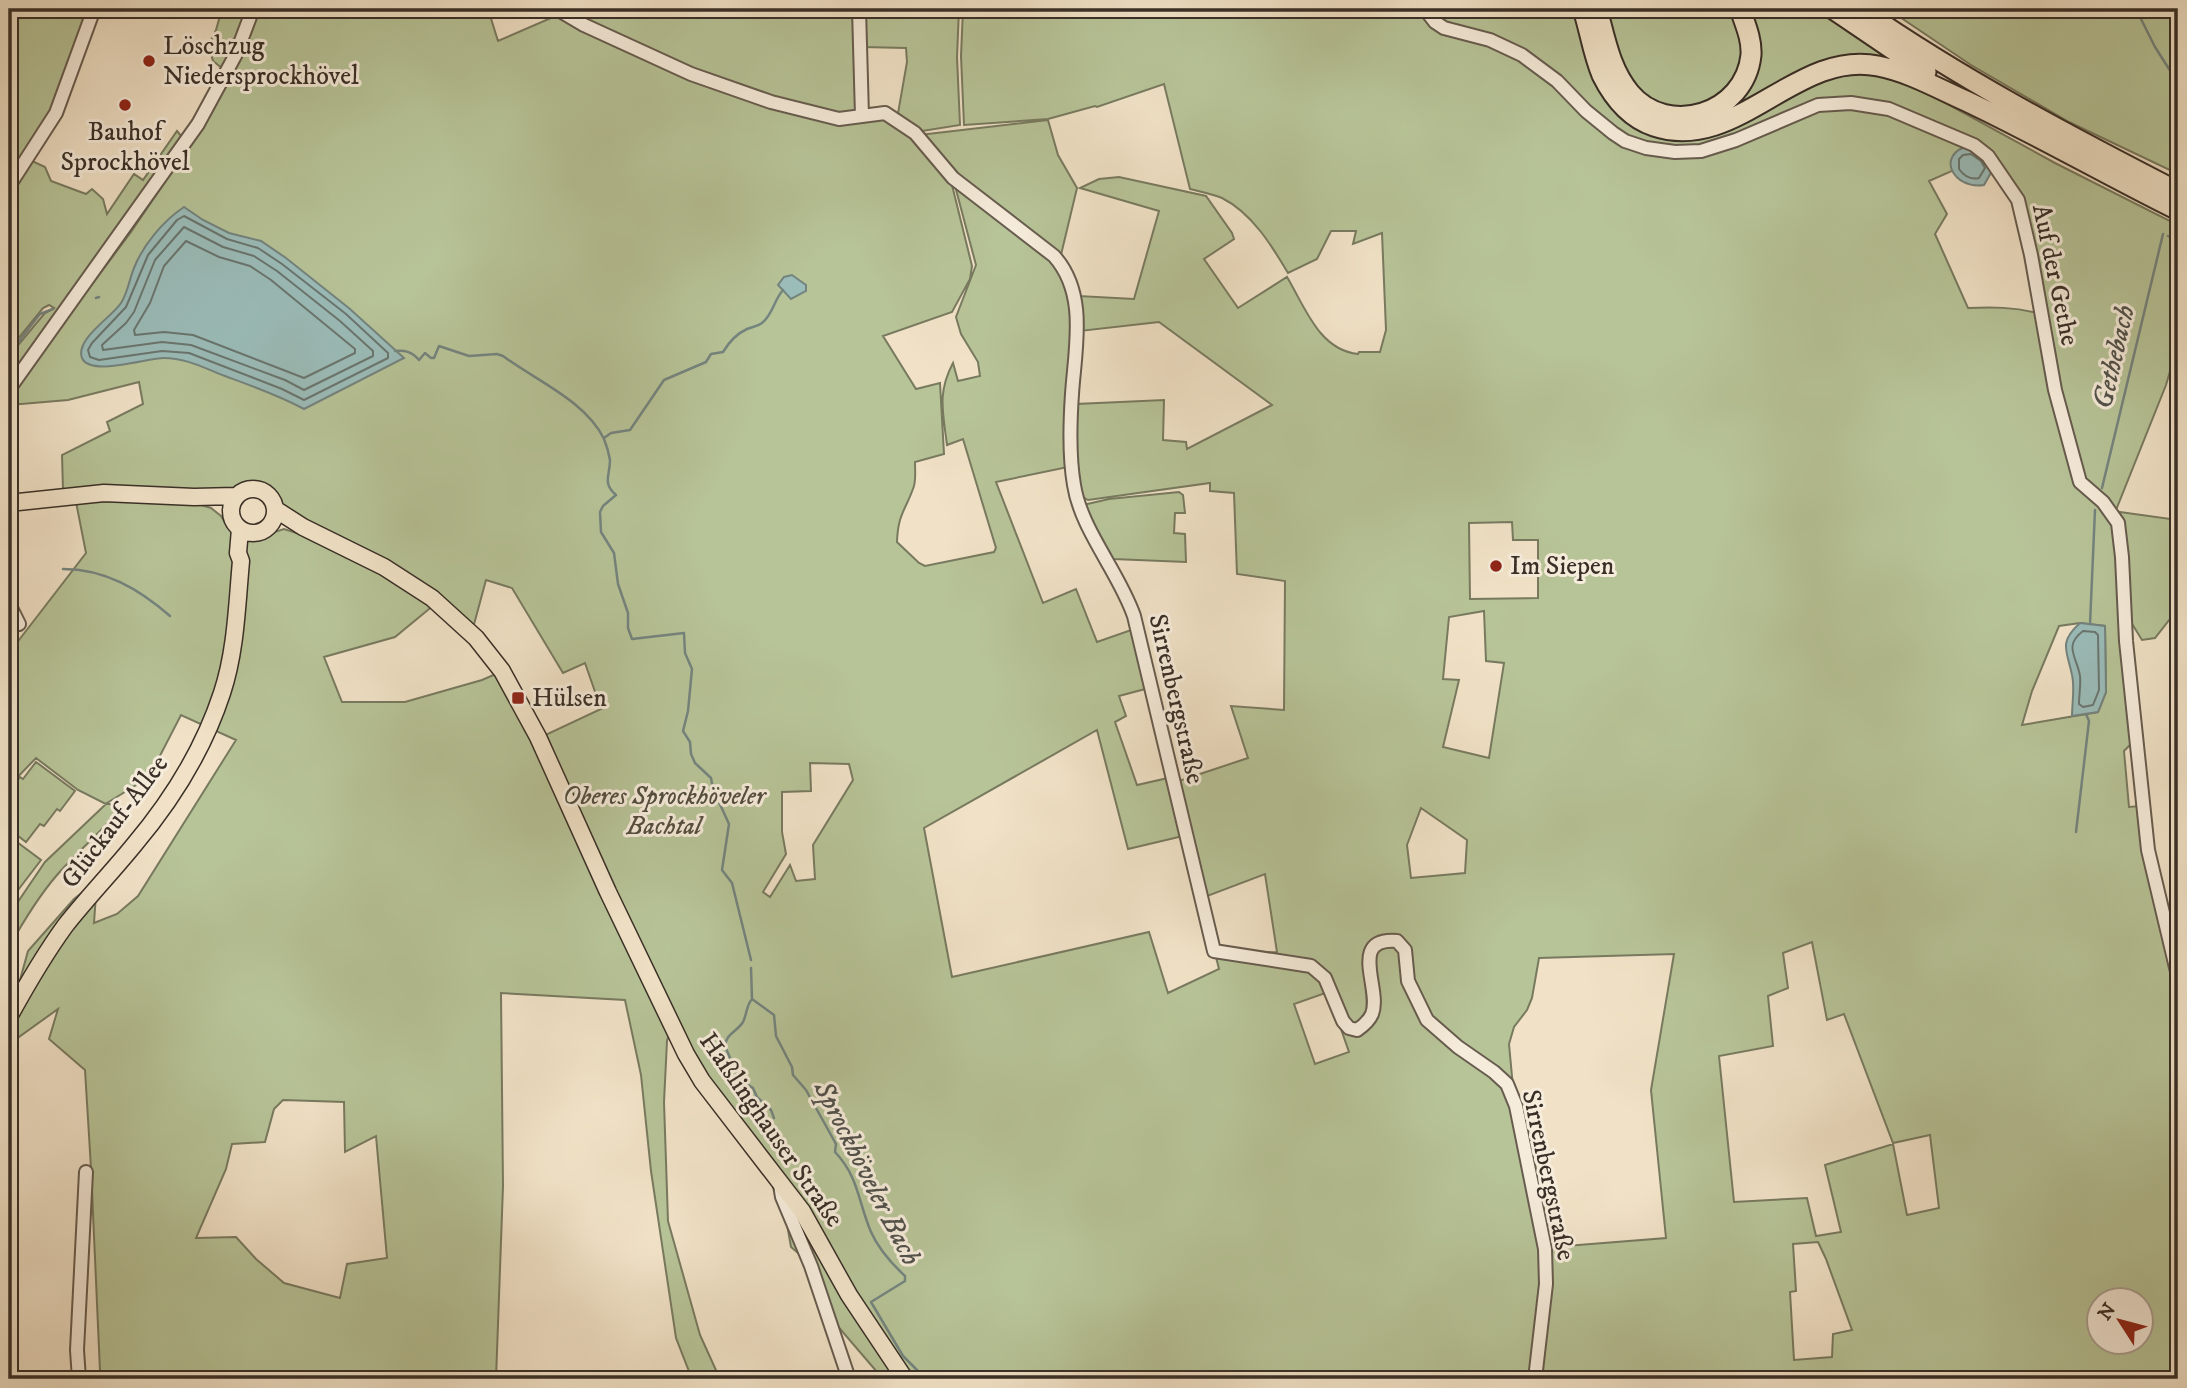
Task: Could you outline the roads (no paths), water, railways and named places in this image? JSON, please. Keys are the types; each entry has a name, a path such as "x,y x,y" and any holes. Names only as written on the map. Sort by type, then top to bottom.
{"highway":[{"path":"1586,10 1630,93 1654,111 1685,118 1710,111 1727,101 1744,80 1749,66 1751,45 1740,9"},
{"path":"1833,9 1915,65 2002,118 2115,180 2178,210"},
{"path":"1860,9 1975,83 2078,141 2178,192"},
{"path":"1877,9 1975,83"},
{"path":"1586,10 1601,70 1610,90 1632,114 1645,123 1662,128 1684,131 1721,123 1817,74 1851,65 1873,65 1900,71 2002,118"}],"main road":[{"path":"260,489 272,499 275,509 274,517 248,526 231,504 236,496 245,490 260,489"},
{"name":"Haßlinghauser Straße","path":"9,503 104,493 236,496"},
{"name":"Haßlinghauser Straße","path":"194,497 222,508 248,526 303,527"},
{"name":"Haßlinghauser Straße","path":"275,509 303,527 384,567 432,598 476,638 502,671 538,737 613,904 686,1054 719,1103 802,1211 849,1294 905,1379"},
{"name":"Glückauf-Allee","path":"9,1017 37,967 66,925 159,813 206,734 223,691 232,646 241,561 248,526"}],"street":[{"path":"9,186 56,113 94,9"},
{"path":"9,389 198,124 232,63 253,9"},
{"name":"Sirrenbergstraße","path":"557,9 583,25 691,74 771,102 839,119 885,113 915,133 953,178 1054,256 1066,272 1077,307 1078,328 1071,398 1074,485 1079,505 1126,594 1134,616 1214,951 1311,967 1325,978 1343,1021 1349,1028 1357,1030 1366,1024 1372,1014 1376,995 1369,968 1369,954 1377,944 1388,940 1397,941 1405,950 1408,981 1427,1020 1507,1084 1516,1106 1545,1249 1546,1284 1535,1379"},
{"path":"859,9 862,116"},
{"name":"Auf der Gethe","path":"1425,9 1435,22 1444,28 1490,40 1522,55 1557,81 1586,111 1613,133 1625,141 1646,148 1675,152 1701,151 1736,141 1818,106 1851,103 1889,109 1974,145 1989,156 2018,200 2031,255 2055,390 2080,482 2103,502 2118,523 2126,641 2148,850 2178,976"},
{"path":"9,604 19,624"},
{"path":"79,1379 77,1350 86,1172"},
{"path":"779,1179 782,1197 811,1266 849,1379"}],"water":[{"path":"1969,146 1986,156 1992,171 1984,185 1964,182 1952,170 1953,156"},
{"path":"184,207 229,233 261,241 286,258 350,309 404,358 304,409 265,391 180,360 164,358 107,366 87,363 82,358 84,343 121,303 132,272 148,242"},
{"path":"792,275 806,285 806,291 791,299 778,285 784,277"},
{"path":"2080,623 2105,626 2106,692 2098,712 2072,716 2073,680 2066,642"}],"waterway":[{"path":"2120,9 2139,15 2178,83"},
{"name":"Gethebach","path":"2102,488 2163,234"},
{"path":"2168,236 2178,241"},
{"path":"604,438 611,433 630,430 664,380 706,362 711,354 723,352 739,333 762,323 783,290"},
{"name":"Sprockhöveler Bach","path":"9,354 40,314 53,309"},
{"name":"Sprockhöveler Bach","path":"395,351 408,352 419,360 425,353 434,358 439,346 469,356 503,356 573,402 596,426 604,439 610,460 608,483 616,495 600,512 601,532 614,553 618,584 628,613 628,628 632,639 684,633 685,653 692,669 683,731 690,742 695,763 711,778 713,789 729,824 722,870 732,883 751,960"},
{"path":"2090,624 2095,510"},
{"path":"9,552 14,554"},
{"path":"63,569 93,573 121,582 170,616"},
{"path":"2076,832 2089,721 2086,714"},
{"name":"Sprockhöveler Bach","path":"751,968 752,999 774,1015 776,1036 792,1067 793,1075 806,1090 836,1144 835,1152 854,1180 874,1239 905,1276 905,1281 871,1302 903,1356 926,1379"},
{"path":"752,999 743,1022 727,1038 725,1046 739,1079 753,1088 757,1097 771,1110 774,1118"}],"place":[{"name":"Löschzug Niedersprockhövel","path":"149,61"},
{"name":"Bauhof Sprockhövel","path":"125,105"},
{"name":"Im Siepen","path":"1496,566"},
{"name":"Hülsen","path":"518,698"}],"park label":[{"name":"Oberes Sprockhöveler Bachtal","path":"664,811"}]}
